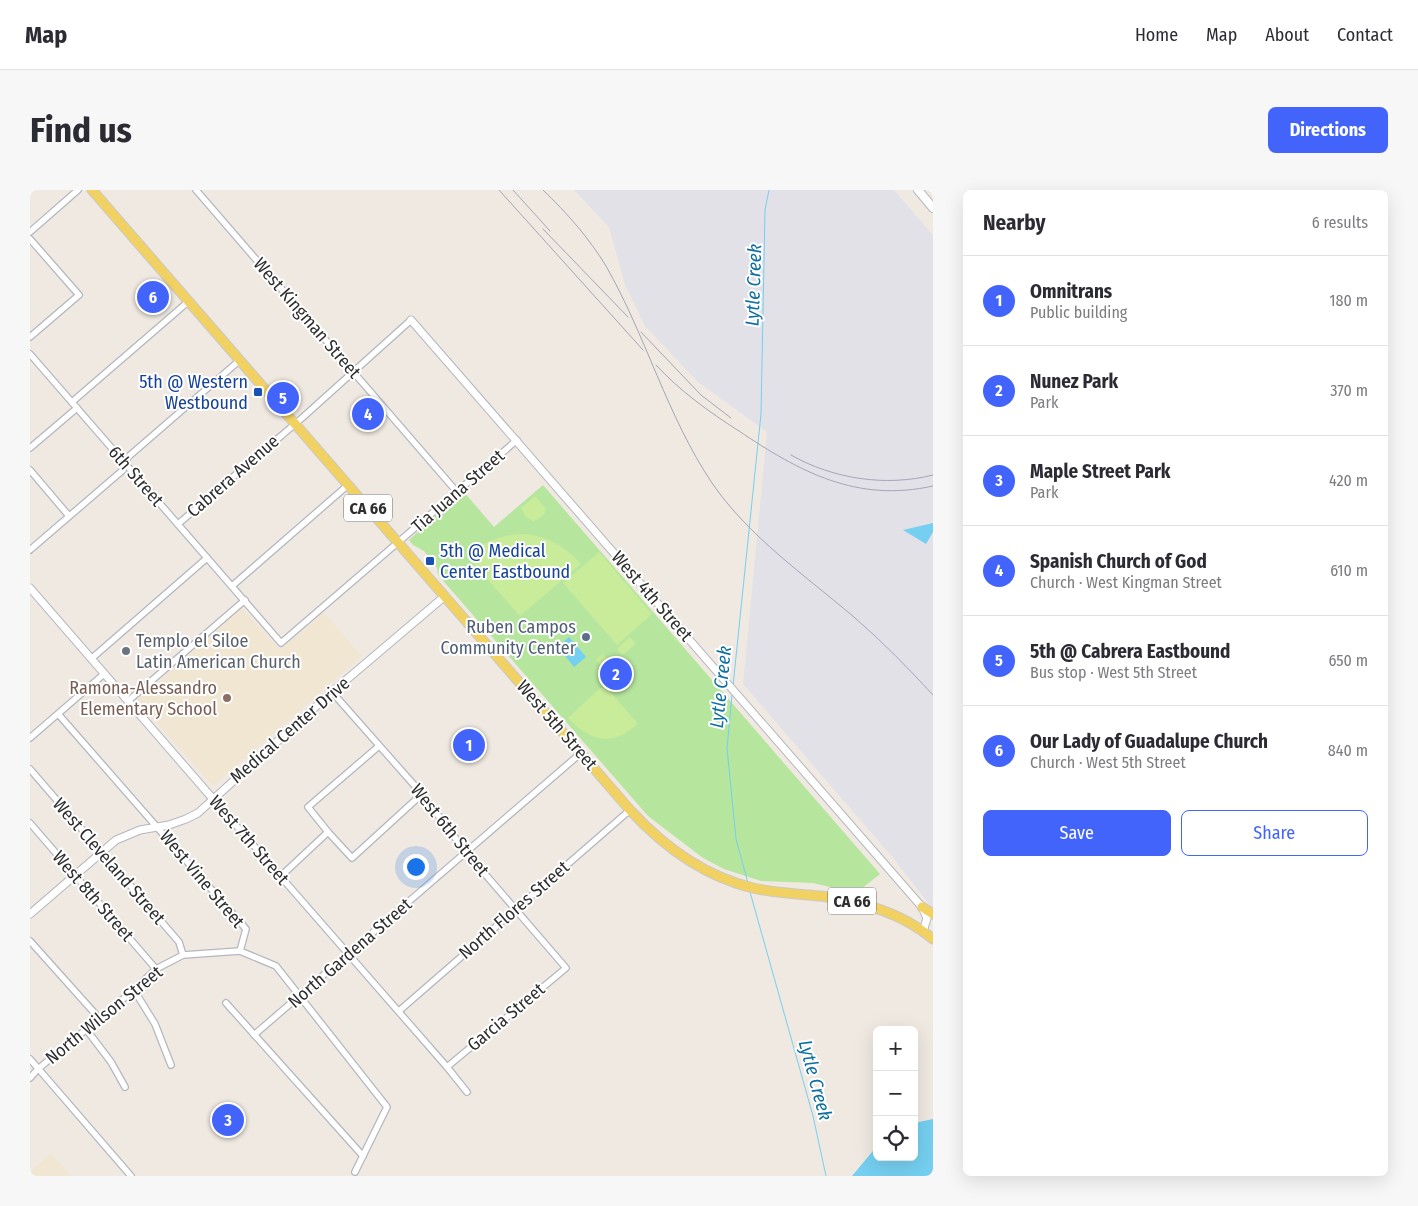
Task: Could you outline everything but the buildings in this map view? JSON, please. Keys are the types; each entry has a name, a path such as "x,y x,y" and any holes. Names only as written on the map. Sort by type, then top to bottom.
{"main road":[{"name":"West 5th Street","path":"92,190 648,830 692,864 729,881 752,888 821,896 867,905 904,920 923,932"},
{"path":"918,190 933,208"},
{"path":"922,907 933,914"},
{"name":"CA 66","path":"923,932 933,940"}],"street":[{"path":"30,232 78,190"},
{"name":"West Kingman Street","path":"196,190 457,492"},
{"path":"30,239 78,295 30,338"},
{"path":"30,448 189,301"},
{"name":"Cabrera Avenue","path":"178,524 411,320 461,376"},
{"name":"6th Street","path":"30,354 281,643"},
{"path":"30,550 123,470 128,457 240,360"},
{"name":"West 4th Street","path":"461,376 922,907"},
{"name":"Tia Juana Street","path":"281,643 517,440"},
{"path":"30,470 69,516"},
{"path":"232,586 348,485"},
{"path":"92,659 207,558"},
{"name":"West 7th Street","path":"30,588 399,1010 467,1092"},
{"name":"Medical Center Drive","path":"30,914 116,840 128,834 186,819 198,813 332,692 445,596"},
{"path":"128,702 244,600"},
{"path":"30,738 59,715 104,674"},
{"name":"West 6th Street","path":"332,692 422,794 466,852 566,968"},
{"name":"West Vine Street","path":"59,715 246,928 240,951 276,966 387,1107 363,1156"},
{"path":"379,746 308,807 328,832 352,858 422,794"},
{"name":"North Gardena Street","path":"254,1035 581,753"},
{"name":"West Cleveland Street","path":"30,769 179,942 183,955"},
{"name":"North Flores Street","path":"399,1010 630,810"},
{"name":"West 8th Street","path":"30,823 156,968"},
{"path":"281,876 328,832"},
{"path":"922,907 927,918 923,932"},
{"path":"30,942 99,1018"},
{"name":"North Wilson Street","path":"30,1078 38,1069 134,990 156,968 183,955 240,951"},
{"name":"Garcia Street","path":"447,1067 566,968"},
{"path":"134,990 155,1024 170,1065"},
{"path":"226,1003 363,1156 355,1172"},
{"path":"86,1029 111,1062 125,1087"},
{"path":"30,1060 131,1176"}],"shaded area":[{"path":"574,190 894,190 933,235 933,909 894,859 743,684 767,432 698,382 645,326 625,285 609,227"},
{"name":"Ramona-Alessandro Elementary School","path":"242,608 280,650 324,613 362,656 213,786 136,700 142,695 147,694"},
{"path":"51,1153 71,1176 30,1176 30,1172"}],"green space":[{"path":"543,485 880,874 856,893 813,883 761,881 724,869 703,858 648,816 446,584 424,551 413,545 409,540 463,491 494,527"},
{"path":"534,497 546,509 541,516 533,521 526,517 521,508"},
{"path":"525,534 541,537 556,543 581,564 520,616 467,556 480,546 494,539 509,535"},
{"path":"599,552 652,614 617,645 563,583"},
{"path":"630,637 636,644 622,655 617,649"},
{"path":"603,654 613,665 606,671 596,660"},
{"path":"600,688 607,688 638,724 619,736 602,739 593,737 568,718"}],"water":[{"path":"933,523 933,532 926,544 903,530"},
{"path":"569,637 586,657 574,667 558,647"},
{"path":"933,1119 933,1176 852,1176 873,1151 873,1161 918,1161 918,1122"}],"waterway":[{"name":"Lytle Creek","path":"733,686 761,414 765,210 769,190"},
{"name":"Lytle Creek","path":"732,695 727,748 736,839 748,883"},
{"name":"Lytle Creek","path":"750,892 813,1116 826,1176"}],"railway":[{"path":"499,190 643,350"},
{"path":"513,190 550,231"},
{"path":"543,190 577,226 606,266 633,320 682,431 712,483 727,503 779,555 875,636 933,695"},
{"path":"543,229 628,317"},
{"path":"641,332 701,395 731,418"},
{"path":"656,365 695,401 762,446 807,471 854,487 879,490 905,490 933,486"},
{"path":"791,455 824,470 860,478 897,480 933,475"}],"place":[{"name":"Our Lady of Guadalupe Church","path":"153,297"},
{"name":"5th @ Western Westbound","path":"258,392"},
{"name":"5th @ Cabrera Eastbound","path":"283,398"},
{"name":"Spanish Church of God","path":"368,414"},
{"name":"5th @ Medical Center Eastbound","path":"430,561"},
{"name":"Ruben Campos Community Center","path":"586,637"},
{"name":"Templo el Siloe Latin American Church","path":"126,651"},
{"name":"Nunez Park","path":"616,674"},
{"name":"Ramona-Alessandro Elementary School","path":"227,698"},
{"name":"Omnitrans","path":"469,745"},
{"name":"Maple Street Park","path":"228,1120"}]}
